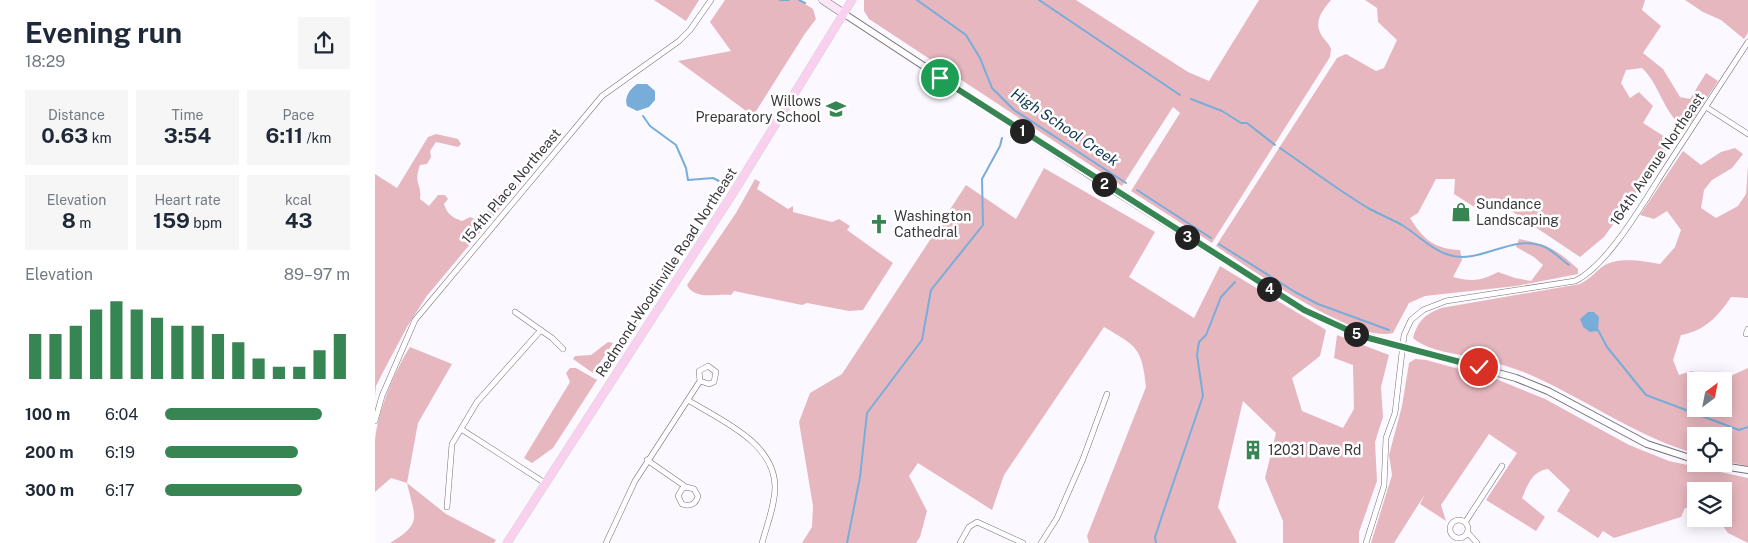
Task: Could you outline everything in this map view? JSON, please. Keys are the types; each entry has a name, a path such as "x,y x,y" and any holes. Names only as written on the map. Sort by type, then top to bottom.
{"main road":[{"path":"823,0 843,13"},
{"name":"Redmond-Woodinville Road Northeast","path":"507,543 730,198 851,0"}],"street":[{"name":"154th Place Northeast","path":"375,422 382,396 415,320 602,96 679,41 695,24 711,0"},
{"path":"843,13 898,51 1287,300 1341,328 1402,347 1516,378 1548,391 1647,444 1687,457"},
{"name":"164th Avenue Northeast","path":"1402,347 1404,335 1411,320 1431,306 1471,296 1575,281 1587,275 1610,249 1748,42"},
{"path":"1706,107 1748,134"},
{"path":"515,312 541,330 563,349"},
{"path":"447,507 452,444 477,402 541,330"},
{"path":"1366,543 1384,486 1384,450 1395,413 1402,347"},
{"path":"606,543 625,500 647,460 700,381"},
{"path":"1041,543 1057,518 1107,394"},
{"path":"688,400 759,448 771,468 775,486 773,502 762,543"},
{"path":"461,429 545,483"},
{"path":"647,460 686,487"},
{"path":"1466,521 1502,466"},
{"path":"1732,467 1748,470"},
{"path":"1460,519 1466,521 1469,527 1468,533 1463,538 1457,538 1450,532 1454,521 1460,519"},
{"path":"960,543 969,527 977,522 1023,543"},
{"path":"1468,533 1477,543"}],"shaded area":[{"path":"654,0 699,0 686,21"},
{"path":"725,0 799,0 813,9 816,19 753,116 678,61 731,51 710,22"},
{"path":"864,0 1076,0 1188,72 1209,81 1259,0 1331,0 1320,17 1318,26 1319,31 1331,49 1330,57 1212,243 1131,191 1180,113 1173,107 1122,186 869,19 864,11"},
{"path":"1365,0 1645,0 1642,10 1661,26 1643,53 1663,69 1680,97 1690,99 1706,73 1718,81 1690,124 1683,127 1671,114 1653,82 1642,68 1626,70 1621,83 1630,98 1639,92 1653,106 1643,123 1673,142 1604,237 1580,257 1492,198 1479,210 1454,194 1455,179 1436,179 1418,213 1410,218 1430,242 1443,248 1460,250 1462,260 1453,277 1476,280 1498,272 1531,281 1543,265 1534,257 1516,247 1519,239 1538,243 1558,252 1578,269 1578,274 1516,286 1425,296 1409,303 1393,333 1376,333 1355,327 1303,302 1216,246 1337,58 1346,54 1376,71 1384,68 1397,40 1378,22 1377,8"},
{"path":"1685,0 1748,0 1748,33 1744,39 1721,20 1703,12"},
{"path":"436,134 458,139 461,144 458,147 436,142 430,151 431,157 427,164 420,165 418,172 417,180 420,199 429,206 438,195 445,195 448,199 444,204 447,210 453,217 462,221 470,217 477,220 485,215 497,194 504,193 510,183 524,172 540,148 546,148 547,152 426,297 407,327 383,372 376,386 375,396 375,174 397,188 428,137"},
{"path":"1735,148 1743,154 1732,168 1712,180 1704,190 1701,208 1716,218 1738,206 1746,194 1748,166 1748,298 1731,297 1710,322 1697,330 1681,335 1673,360 1679,375 1687,372 1687,418 1733,418 1733,375 1748,368 1748,466 1732,463 1732,427 1687,427 1687,451 1634,429 1529,374 1481,359 1436,350 1413,338 1420,322 1441,308 1580,284 1602,267 1615,261 1630,260 1660,264 1675,247 1681,230 1667,211 1654,219 1640,215 1683,151 1701,165 1721,152"},
{"path":"1044,168 1155,232 1129,277 1194,318 1220,266 1326,330 1320,356 1292,378 1302,411 1343,428 1354,409 1353,365 1334,358 1337,335 1389,355 1381,387 1383,417 1375,442 1377,481 1359,532 1359,543 1283,543 1283,521 1265,478 1276,433 1243,401 1218,507 1237,543 1089,543 1087,536 1146,387 1142,363 1135,349 1104,327 1004,475 992,510 918,463 909,476 927,511 920,537 916,543 802,543 812,527 813,506 799,422 810,393 842,374 966,185 1016,219"},
{"path":"755,179 760,182 757,189 788,209 793,206 793,212 832,222 839,219 850,226 847,230 893,263 863,310 849,311 807,303 802,305 734,291 731,295 701,295 691,290 687,285 736,213"},
{"path":"608,342 613,343 593,373 573,359 575,356 591,355"},
{"path":"410,347 452,364 418,423 407,483 391,478 375,492 376,430 393,379"},
{"path":"1415,359 1426,360 1496,379 1545,399 1629,445 1669,461 1687,465 1687,472 1720,472 1748,478 1748,543 1728,533 1724,527 1732,527 1732,482 1687,482 1687,508 1685,508 1681,517 1614,538 1603,531 1598,538 1557,511 1570,490 1548,469 1534,476 1522,498 1545,517 1536,531 1486,500 1517,453 1489,434 1441,505 1446,521 1420,504 1425,494 1394,543 1371,543 1392,475 1389,455 1402,406 1409,363"},
{"path":"570,368 576,368 597,380 553,448 532,463 524,458 570,382 566,373"},
{"path":"407,483 446,514 496,540 494,543 390,543 408,530 414,519"}],"water":[{"path":"637,84 647,84 655,91 655,100 649,107 637,111 627,106 626,99 632,88"},
{"path":"1588,312 1594,312 1599,317 1598,331 1590,332 1583,327 1580,319"}],"waterway":[{"name":"High School Creek","path":"780,0 789,0"},
{"name":"High School Creek","path":"799,0 805,3"},
{"name":"High School Creek","path":"917,0 966,35 980,58 992,88 1014,110 1126,183"},
{"path":"1039,0 1180,95"},
{"path":"1191,99 1222,111 1241,123 1247,123 1275,145"},
{"path":"643,116 650,126 676,145 686,168 688,180 713,178 719,181"},
{"path":"847,543 860,477 867,413 922,340 931,290 983,225 982,179 1000,146 1002,138"},
{"path":"1280,148 1357,201 1402,225 1434,248 1446,254 1459,257 1471,256 1508,246 1532,244 1545,247 1569,265"},
{"name":"High School Creek","path":"1137,190 1211,238"},
{"path":"1219,244 1295,292 1318,304 1389,330"},
{"name":"High School Creek","path":"1156,543 1155,537 1203,396 1197,355 1199,342 1206,335 1221,297 1235,282"},
{"path":"1598,330 1607,347 1646,395 1739,430 1748,427"}],"place":[{"name":"Willows Preparatory School","path":"836,109"},
{"name":"Sundance Landscaping","path":"1461,212"},
{"name":"Washington Cathedral","path":"879,224"},
{"name":"12031 Dave Rd","path":"1253,450"}],"route":[{"path":"940,78 1304,310 1361,336 1479,367"}]}
